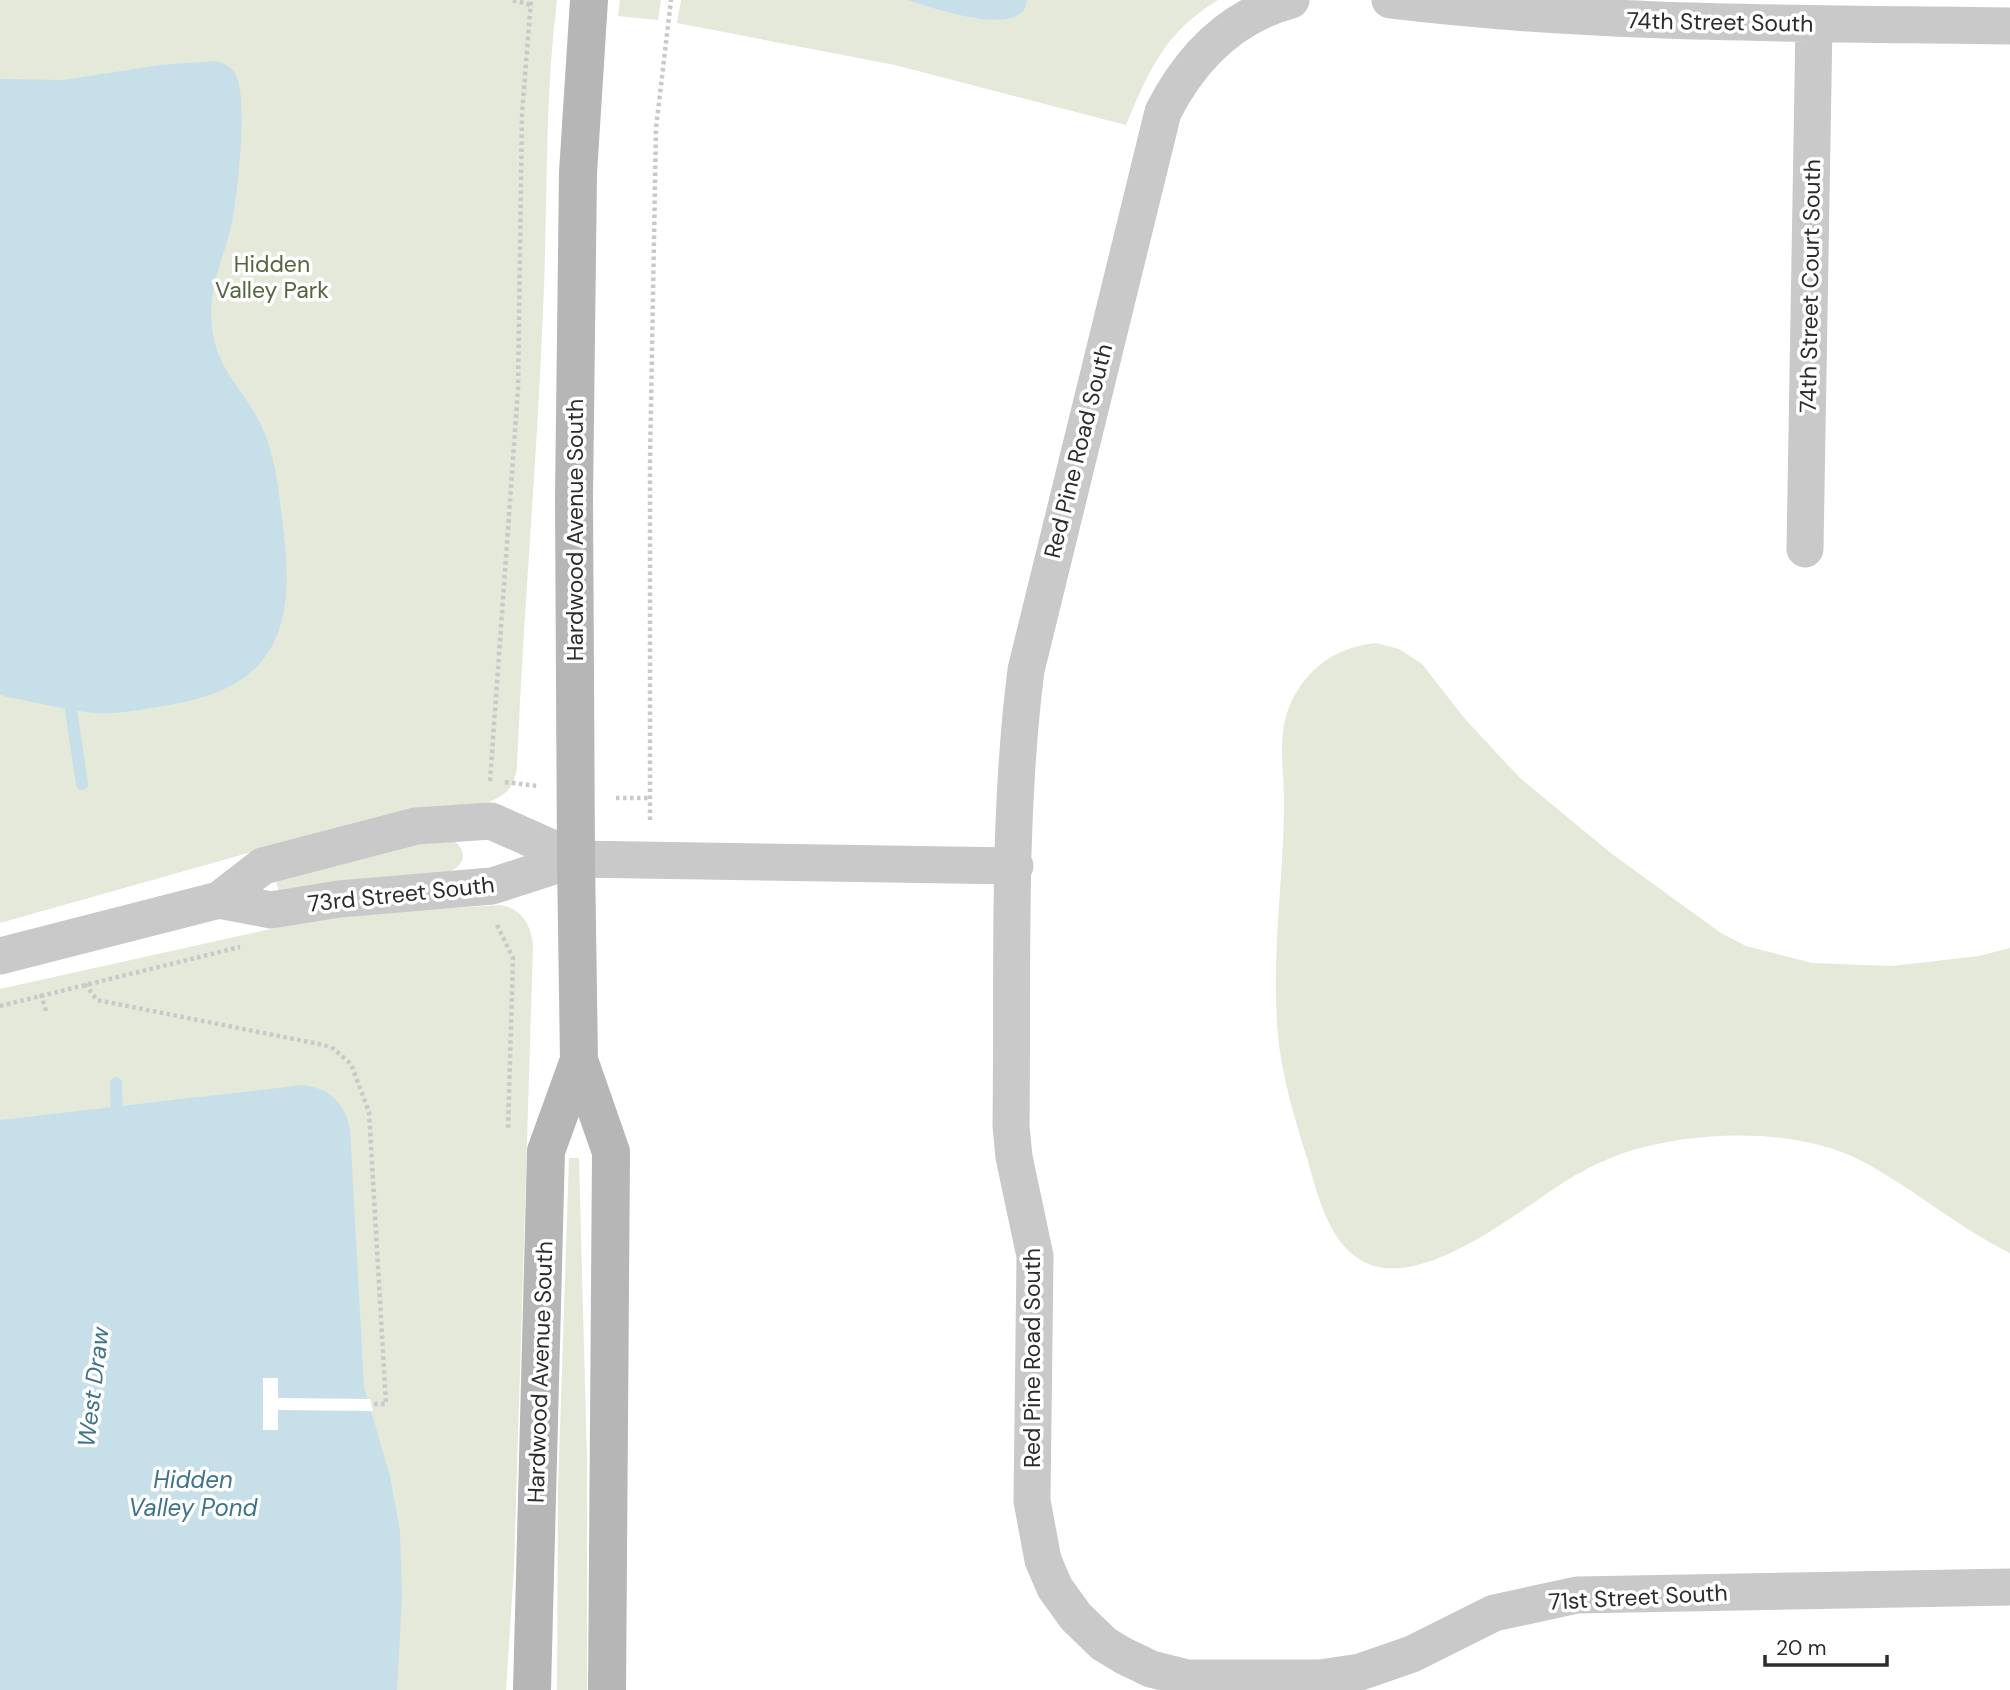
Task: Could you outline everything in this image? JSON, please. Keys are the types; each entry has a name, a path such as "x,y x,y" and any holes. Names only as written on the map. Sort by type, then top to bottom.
{"street":[{"name":"Hardwood Avenue South","path":"589,0 578,173 574,485 576,859 579,1060 611,1152 607,1690"},
{"name":"Red Pine Road South","path":"1086,1628 1063,1600 1047,1571 1033,1516 1035,1256 1014,1157 1011,1126 1020,727 1036,623 1156,135 1175,89 1202,52 1246,19 1291,0"},
{"name":"74th Street South","path":"1390,0 1597,19 2010,26"},
{"name":"74th Street Court South","path":"1805,549 1814,24"},
{"name":"73rd Street South","path":"0,956 219,900 263,866 365,837 436,823 491,821 576,859"},
{"path":"576,859 1015,866"},
{"name":"73rd Street South","path":"219,900 271,910 339,899 492,886 576,859"},
{"name":"Hardwood Avenue South","path":"531,1690 546,1151 579,1060"},
{"name":"71st Street South","path":"1086,1628 1124,1656 1174,1676 1211,1681 1320,1678 1360,1672 1393,1663 1502,1611 1577,1595 2010,1587"}],"path":[{"path":"490,782 518,389 522,114 531,3 513,0"},
{"path":"650,798 650,462 655,138 671,0"},
{"path":"0,1006 247,944"},
{"path":"85,984 97,1000 324,1045 339,1053 351,1065 364,1093 372,1134 386,1404 373,1404"},
{"path":"41,994 46,1011"}],"green space":[{"name":"Hidden Valley Park","path":"0,0 557,0 550,78 545,273 517,766 511,787 496,799 482,804 333,829 0,923"},
{"path":"620,0 661,0 658,20 618,16"},
{"path":"681,0 1218,0 1184,25 1172,39 1151,70 1126,125 895,65 677,23"},
{"path":"1376,643 1399,649 1422,664 1465,719 1519,777 1612,854 1721,933 1746,946 1812,963 1892,966 1979,956 2010,948 2010,1253 1860,1160 1808,1142 1748,1135 1659,1143 1617,1156 1576,1175 1495,1228 1436,1259 1407,1267 1380,1267 1356,1257 1346,1249 1331,1227 1320,1202 1290,1100 1280,1051 1276,979 1284,809 1282,743 1290,705 1314,670 1336,654"},
{"path":"453,840 461,848 463,857 460,865 451,871 278,890 276,879 319,866 386,849"},
{"path":"500,905 514,910 524,918 533,945 514,1568 506,1690 0,1690 0,989 329,916"},
{"path":"569,1158 579,1158 587,1461 587,1690 557,1690 558,1490"}],"water":[{"path":"908,0 1027,0 1022,12 1011,18 994,20 955,14"},
{"path":"215,61 227,65 236,75 240,88 242,125 234,208 212,299 212,323 221,361 260,422 274,465 287,572 285,603 279,630 268,653 251,672 228,687 199,698 138,710 95,713 7,697 0,694 0,79 64,80 160,65"},
{"name":"Hidden Valley Pond","path":"303,1085 321,1089 334,1098 340,1104 350,1129 364,1387 390,1476 400,1531 402,1597 397,1690 0,1690 0,1120"}],"pier":[{"path":"263,1378 278,1378 278,1398 370,1399 373,1411 278,1410 278,1430 263,1430"}],"waterway":[{"path":"71,710 82,784"},
{"name":"West Draw","path":"116,1083 117,1119"}]}
